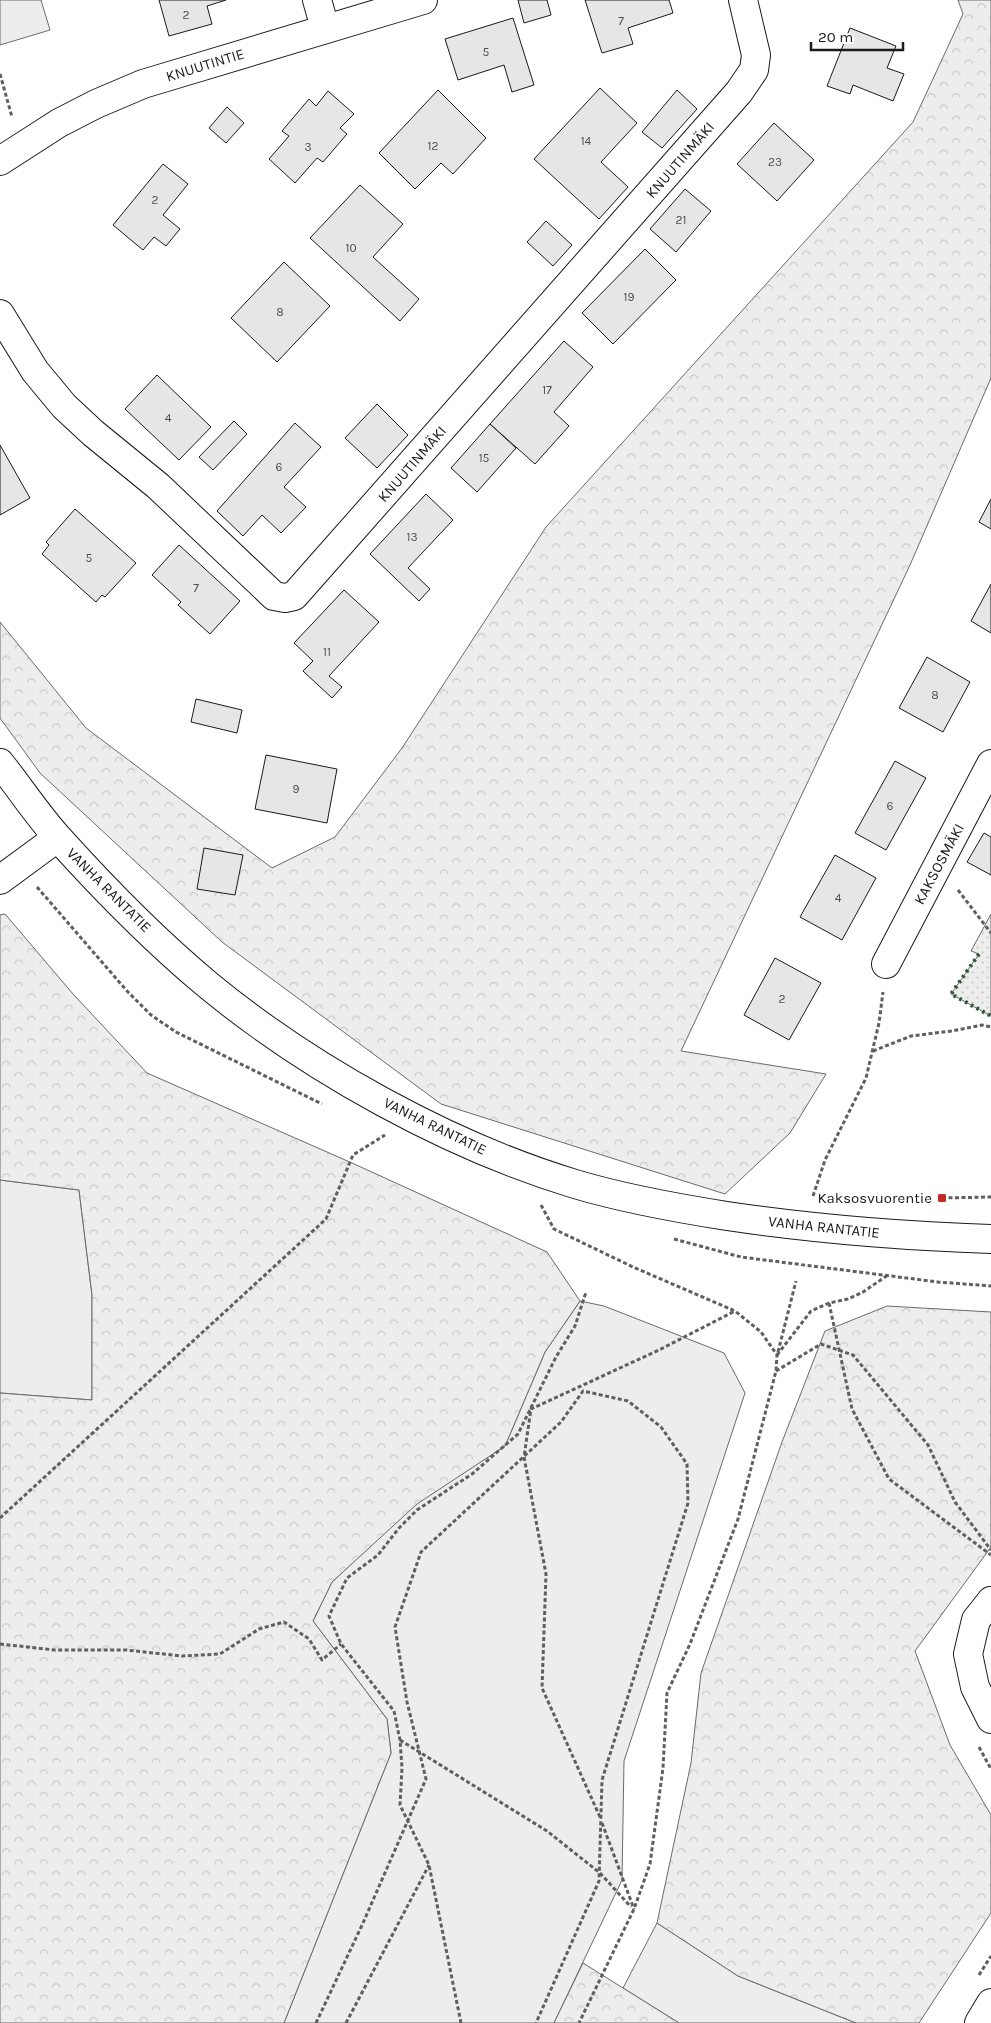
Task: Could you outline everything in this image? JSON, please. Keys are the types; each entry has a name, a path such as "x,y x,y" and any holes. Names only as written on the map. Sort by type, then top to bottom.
{"street":[{"path":"317,0 325,28"},
{"name":"KNUUTINTIE","path":"0,161 59,123 143,84 423,0"},
{"name":"KNUUTINMÄKI","path":"0,314 35,371 64,406 93,433 158,486 274,596 286,598 294,596 739,92 754,70 756,55 742,0"},
{"name":"VANHA RANTATIE","path":"0,763 58,838 115,899 208,985 280,1039 347,1082 427,1124 506,1161 577,1185 668,1206 791,1225 946,1238 991,1239"},
{"name":"KAKSOSMÄKI","path":"886,964 991,764"},
{"path":"0,880 58,838"},
{"path":"991,1601 976,1620 968,1654 975,1687 991,1719"},
{"path":"979,2023 991,2003"}],"path":[{"path":"939,865 991,933"},
{"path":"814,1196 826,1160 866,1078 879,1023 886,964"},
{"path":"873,1051 911,1036 952,1031 982,1024 991,1027"},
{"path":"0,1518 326,1219 353,1155 386,1135"},
{"path":"942,1198 991,1197"},
{"path":"541,1205 554,1229 633,1267 736,1311 761,1332 778,1355"},
{"path":"778,1355 811,1311 863,1292 888,1275"},
{"path":"579,2023 634,1909 650,1864 663,1768 667,1693 690,1644 738,1520 776,1371 778,1355 796,1282"},
{"path":"461,2023 429,1865 400,1805 402,1768 400,1740 394,1711 341,1644 329,1616 347,1578 378,1555 399,1528 417,1510 472,1474 518,1434 556,1357 575,1326 586,1292"},
{"path":"829,1303 852,1409 889,1479 991,1555"},
{"path":"532,1409 659,1350 736,1311"},
{"path":"776,1371 822,1344 853,1355 928,1445 955,1502 991,1550"},
{"path":"316,2023 363,1923 426,1779 407,1702 395,1627 421,1552 561,1422 583,1391 628,1401 661,1427 687,1464 688,1503 602,1780 599,1881 536,2023"},
{"path":"532,1409 524,1456 546,1574 542,1688 601,1820 634,1909"},
{"path":"0,1644 55,1650 126,1650 182,1656 220,1654 259,1629 284,1622 309,1639 322,1660 341,1644"},
{"path":"400,1740 547,1831 600,1873 634,1909"},
{"path":"346,2023 429,1865"}],"shaded area":[{"path":"0,0 41,0 50,30 0,45"},
{"path":"0,1180 79,1190 92,1295 92,1400 0,1393"},
{"path":"580,1301 604,1306 724,1353 745,1393 624,1761 622,1880 554,2023 284,2023 391,1753 387,1719 313,1621 332,1582 417,1503 505,1446 545,1352"},
{"path":"657,1923 738,1976 856,2023 679,2023 623,1988"}],"green space":[{"path":"958,0 991,0 991,378 910,565 681,1051 826,1074 790,1133 725,1194 441,1104 222,942 40,773 0,718 0,622 86,728 272,868 335,837 402,748 546,527 913,122 963,14"},
{"path":"5,914 73,994 147,1073 352,1163 547,1252 580,1301 545,1352 505,1446 417,1504 332,1582 313,1621 387,1719 391,1753 284,2023 0,2023 0,1393 92,1400 92,1295 79,1190 0,1180 0,915"},
{"path":"991,914 991,1016 951,994 979,954 971,951"},
{"path":"887,1306 991,1312 991,1547 915,1651 950,1745 991,1815 991,1913 919,2023 856,2023 738,1976 657,1923 691,1763 701,1673 782,1442 825,1331"},
{"path":"583,1963 679,2023 554,2023"}],"building":[{"path":"159,0 226,0 207,6 212,24 169,36"},
{"path":"518,0 547,0 551,15 524,23"},
{"path":"585,0 669,0 673,13 628,28 633,44 602,53"},
{"path":"513,18 534,85 512,92 504,65 458,80 445,39"},
{"path":"850,28 896,46 887,68 904,74 893,101 853,85 850,94 827,86"},
{"path":"600,88 637,123 601,162 628,187 599,219 534,159"},
{"path":"438,90 486,138 453,174 441,163 415,189 379,153"},
{"path":"677,90 697,109 662,148 642,132"},
{"path":"328,91 354,114 340,128 347,134 323,162 317,158 295,183 269,159 289,136 282,131 309,99 316,106"},
{"path":"227,107 244,123 226,143 209,128"},
{"path":"774,123 814,160 777,201 737,164"},
{"path":"163,164 188,184 163,215 180,229 166,246 154,237 143,250 113,225"},
{"path":"360,185 403,224 373,257 419,299 400,321 310,238"},
{"path":"685,189 711,211 676,252 650,229"},
{"path":"546,221 572,245 553,266 527,242"},
{"path":"645,249 676,280 613,344 582,313"},
{"path":"284,262 330,306 277,362 231,318"},
{"path":"564,341 593,367 554,412 569,426 535,464 490,424"},
{"path":"157,375 211,427 179,460 125,409"},
{"path":"377,404 408,435 377,468 345,438"},
{"path":"234,421 247,434 213,470 199,457"},
{"path":"295,423 321,447 284,487 306,507 281,533 262,515 243,536 217,511"},
{"path":"490,424 516,448 477,492 451,468"},
{"path":"0,445 30,498 0,515"},
{"path":"426,494 453,520 408,568 430,589 419,601 370,554"},
{"path":"991,499 991,529 979,522"},
{"path":"75,509 136,563 105,597 102,595 96,602 42,554 49,545 46,542"},
{"path":"179,545 240,601 210,634 178,605 181,602 152,575"},
{"path":"991,584 991,633 971,621"},
{"path":"344,590 379,622 329,676 342,687 332,698 303,671 313,661 294,643"},
{"path":"927,657 970,682 943,732 899,708"},
{"path":"196,699 242,710 237,733 191,722"},
{"path":"266,755 337,769 327,823 255,809"},
{"path":"895,761 926,778 886,850 855,833"},
{"path":"984,833 991,837 991,875 967,862"},
{"path":"204,848 243,855 235,895 197,889"},
{"path":"835,855 876,878 842,940 800,917"},
{"path":"775,958 821,983 789,1040 744,1015"}],"hedge":[{"path":"979,954 951,994 991,1016"}],"place":[{"name":"Kaksosvuorentie","path":"942,1198"}]}
